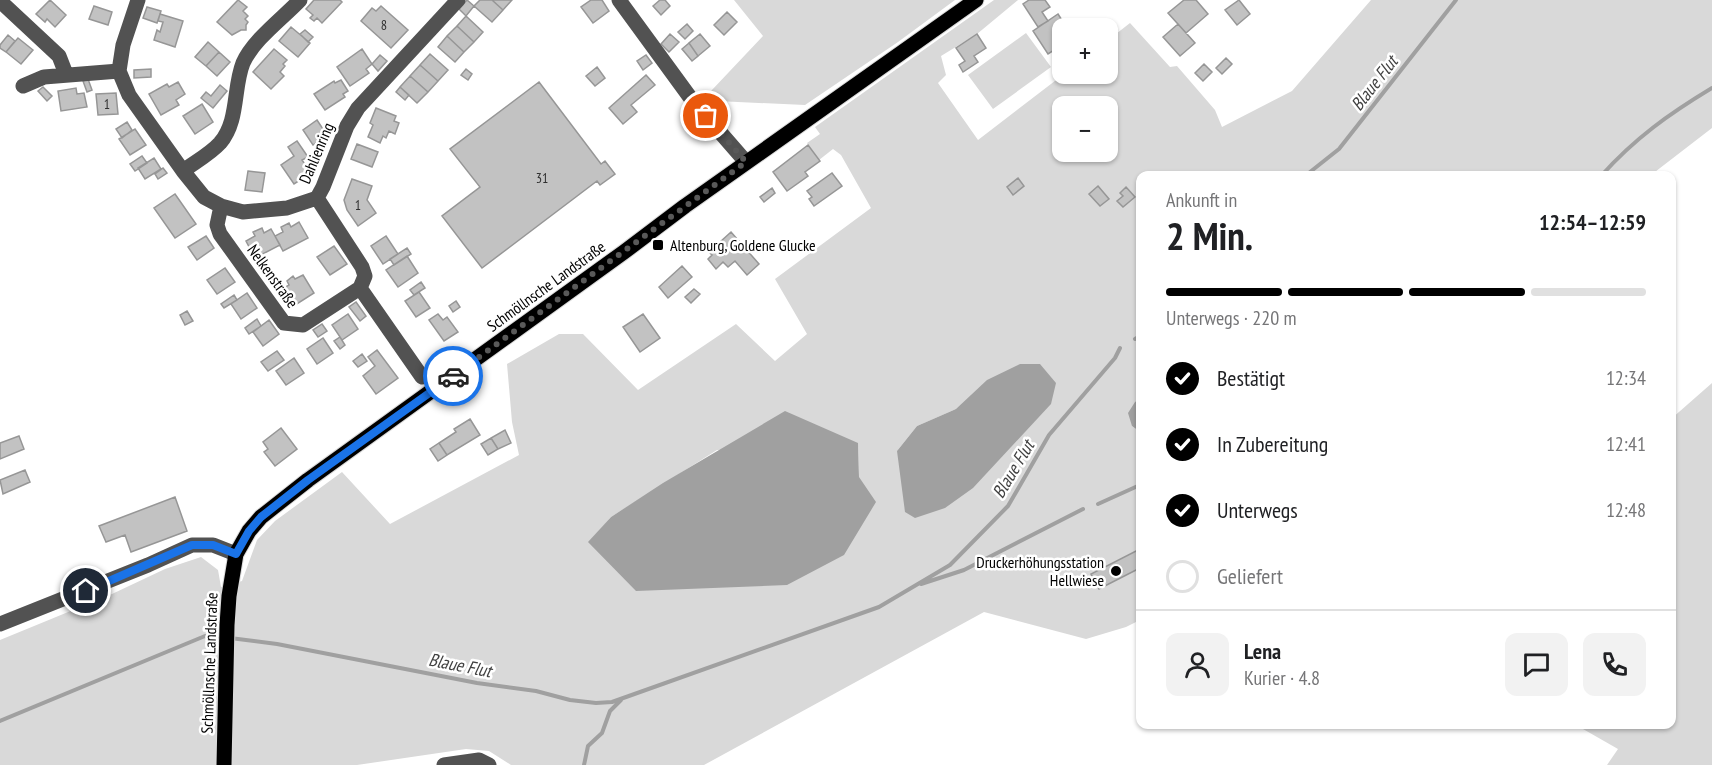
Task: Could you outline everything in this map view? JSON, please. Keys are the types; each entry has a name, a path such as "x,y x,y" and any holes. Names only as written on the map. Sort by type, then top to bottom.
{"main road":[{"name":"Schmöllnsche Landstraße","path":"224,765 229,596 236,554 249,531 261,517 308,480 746,162 976,0"}],"street":[{"path":"23,86 44,77 119,71 123,45 138,0"},
{"path":"183,171 222,141 232,116 238,81 251,49 300,0"},
{"name":"Dahlienring","path":"119,71 129,95 204,197 222,206 243,212 286,208 316,198 323,187 347,126 358,108 458,0"},
{"path":"619,0 692,100 746,162"},
{"path":"0,1 59,56 66,74"},
{"path":"316,198 362,267 365,276 360,288 422,377"},
{"name":"Nelkenstraße","path":"222,206 217,225 220,234 284,323 303,325 360,288"},
{"path":"0,624 192,545 213,545 236,554"},
{"path":"444,765 479,760 489,765"}],"shaded area":[{"path":"734,0 955,0 805,105 717,101 711,91 763,36"},
{"path":"994,0 1018,0 977,34 941,56 946,75 938,83 978,140 1052,83 1118,84 1118,32 1130,23 1170,67 1177,66 1215,110 1222,127 1292,91 1371,0 1712,0 1712,128 1656,171 1136,171 1136,401 1132,426 1136,429 1136,622 1126,627 1086,639 984,612 704,765 511,765 489,751 466,749 357,765 0,765 0,640 112,594 165,569 201,557 218,570 221,587 242,581 257,540 275,521 342,472 390,524 519,455 512,422 507,364 559,334 583,334 638,390 736,324 775,361 807,334 775,279 871,208 841,155 833,149 819,160 807,143 820,134 815,127","holes":["956,409 897,451 917,426","858,443 859,477 589,542 611,517 717,450"]},
{"path":"1026,33 1051,67 993,109 968,75"},
{"path":"1020,364 1040,364 1056,383 1051,404 973,488 945,508 915,518 905,512 897,451 917,426 956,409 987,380"},
{"path":"1712,383 1712,765 1607,765 1618,749 1583,729 1676,729 1676,415"},
{"path":"1135,402 1136,429 1132,426 1128,413"},
{"path":"785,411 858,443 859,477 876,502 844,555 787,585 636,591 588,542 611,517 663,483"}],"building":[{"path":"50,0 66,15 55,27 47,19 45,22 36,14"},
{"path":"238,0 247,7 243,11 248,16 245,19 248,22 246,30 232,35 217,22"},
{"path":"314,0 340,0 342,2 322,23 317,18 314,21 310,18 313,15 306,9"},
{"path":"467,0 474,6 466,16 459,9"},
{"path":"480,0 492,0 503,10 492,22 474,6"},
{"path":"492,0 512,0 503,10"},
{"path":"591,0 602,0 609,11 593,23 581,7"},
{"path":"660,0 665,0 670,6 661,15 653,6"},
{"path":"1029,0 1045,0 1050,7 1042,12 1048,21 1038,27 1023,4"},
{"path":"1184,0 1196,0 1208,14 1186,33 1168,13"},
{"path":"1239,0 1250,14 1237,25 1225,10"},
{"path":"94,6 112,12 108,25 89,19"},
{"path":"381,6 408,30 391,48 361,21 372,8 376,11"},
{"path":"147,7 161,11 157,23 143,18"},
{"path":"727,12 737,22 724,35 714,25"},
{"path":"160,14 183,21 175,47 154,40 163,22 158,21"},
{"path":"466,16 483,32 474,42 457,26"},
{"path":"1052,18 1052,51 1048,54 1033,31"},
{"path":"687,24 693,31 685,39 678,32"},
{"path":"1178,24 1195,43 1180,56 1163,37"},
{"path":"457,26 474,42 464,52 447,36"},
{"path":"291,27 310,43 298,57 279,41"},
{"path":"305,30 313,37 308,42 300,34"},
{"path":"670,34 679,42 669,52 661,44"},
{"path":"700,34 710,46 698,56 689,43"},
{"path":"977,34 986,48 974,56 978,62 963,72 959,65 965,61 956,48"},
{"path":"8,35 15,41 6,52 0,48 0,45"},
{"path":"447,36 464,52 455,62 438,47"},
{"path":"18,38 33,50 21,64 6,52"},
{"path":"208,42 219,52 206,66 195,57"},
{"path":"689,43 698,56 692,61 682,49"},
{"path":"274,49 287,60 280,72 284,76 271,89 253,72"},
{"path":"362,49 372,64 366,69 369,73 350,86 337,67"},
{"path":"219,52 230,62 217,76 206,66"},
{"path":"430,54 448,70 438,81 420,65"},
{"path":"380,55 387,61 378,71 372,64"},
{"path":"646,55 652,63 643,70 637,61"},
{"path":"1226,58 1232,64 1222,74 1216,68"},
{"path":"1204,64 1212,72 1203,81 1195,73"},
{"path":"420,65 438,81 428,92 410,76"},
{"path":"597,67 605,78 595,86 586,76"},
{"path":"151,69 151,77 134,78 134,70"},
{"path":"466,69 472,74 468,80 461,75"},
{"path":"646,75 655,85 631,105 637,112 623,124 609,108"},
{"path":"410,76 428,92 417,103 400,87"},
{"path":"88,79 92,90 87,92 83,81"},
{"path":"341,80 348,91 343,94 345,97 325,110 314,94 334,81 335,83"},
{"path":"178,82 185,94 176,100 179,105 161,115 149,94 167,84 169,87"},
{"path":"539,82 601,164 605,161 615,174 600,185 597,181 482,268 442,216 480,187 450,149"},
{"path":"220,85 227,91 213,108 201,98 206,92 211,96"},
{"path":"43,87 52,96 47,101 38,91"},
{"path":"400,87 409,95 405,100 396,92"},
{"path":"76,88 77,94 84,93 87,107 61,111 58,91"},
{"path":"116,93 118,114 98,115 96,94"},
{"path":"202,104 213,122 195,134 183,116"},
{"path":"376,108 396,116 394,121 399,123 395,134 389,131 380,143 368,137"},
{"path":"317,120 327,135 313,145 303,130"},
{"path":"127,122 132,130 122,138 116,129"},
{"path":"135,129 146,145 130,155 119,139"},
{"path":"297,141 308,157 302,160 311,173 294,184 281,165 294,156 288,147"},
{"path":"357,144 378,152 372,167 351,159"},
{"path":"808,145 820,161 805,172 808,176 787,191 773,172"},
{"path":"142,156 147,163 135,171 130,164"},
{"path":"154,158 161,169 145,179 138,168"},
{"path":"163,168 167,173 158,179 155,174"},
{"path":"248,171 265,173 262,192 245,190"},
{"path":"832,173 842,186 814,206 809,199 812,197 807,191"},
{"path":"1018,178 1024,186 1013,195 1007,187"},
{"path":"352,179 372,186 367,200 376,213 358,226 347,210 344,200"},
{"path":"1098,186 1109,199 1100,206 1089,194"},
{"path":"1126,187 1135,197 1123,207 1117,201 1123,196 1120,193"},
{"path":"772,188 775,193 764,202 760,197"},
{"path":"175,194 196,224 175,238 154,208"},
{"path":"299,222 308,238 283,251 275,236 283,232 281,227 289,223 291,227"},
{"path":"262,228 264,233 271,229 280,245 255,258 246,241 255,236 253,232"},
{"path":"731,232 759,264 747,275 735,261 728,267 723,262 716,269 708,259 712,255 709,252"},
{"path":"206,236 214,248 197,260 188,247"},
{"path":"386,236 398,254 383,264 371,246"},
{"path":"334,246 347,264 330,275 317,257"},
{"path":"407,248 411,254 394,265 390,259"},
{"path":"407,256 418,273 398,287 386,270"},
{"path":"682,266 692,277 668,298 659,287"},
{"path":"225,268 235,282 217,294 207,280"},
{"path":"303,275 314,293 289,309 278,292 289,285 287,281 293,276 295,279"},
{"path":"421,282 425,288 414,295 410,290"},
{"path":"694,289 700,294 691,303 685,297"},
{"path":"419,292 430,308 416,317 405,301"},
{"path":"247,293 257,308 241,319 231,304"},
{"path":"234,295 237,300 224,308 221,304"},
{"path":"456,301 460,307 453,312 449,306"},
{"path":"356,302 366,316 360,321 349,307"},
{"path":"187,311 193,321 185,325 180,315"},
{"path":"348,314 358,329 342,340 332,325"},
{"path":"438,314 443,320 447,317 458,332 444,341 429,320"},
{"path":"643,314 660,338 640,352 623,327"},
{"path":"257,319 261,326 249,334 245,328"},
{"path":"269,320 279,334 263,346 253,332"},
{"path":"322,324 327,331 318,337 313,330"},
{"path":"340,337 345,345 340,349 334,341"},
{"path":"323,338 333,353 317,364 307,349"},
{"path":"377,350 398,378 376,394 363,376 375,366 368,357"},
{"path":"277,351 284,360 268,371 261,362"},
{"path":"362,354 367,361 358,367 353,361"},
{"path":"294,358 304,373 286,385 276,371"},
{"path":"470,419 480,435 447,455 439,443 456,432 454,429"},
{"path":"281,428 297,449 275,466 264,452 268,449 263,442"},
{"path":"505,430 511,443 498,449 491,438"},
{"path":"19,436 24,449 0,459 0,443"},
{"path":"491,438 498,449 488,455 481,444"},
{"path":"439,443 447,455 438,461 430,449"},
{"path":"25,470 30,482 3,494 0,480"},
{"path":"175,497 187,531 131,552 125,535 106,542 99,526"},
{"name":"Druckerhöhungsstation Hellwiese","path":"1136,551 1136,570 1099,589 1091,574"}],"waterway":[{"name":"Blaue Flut","path":"1311,171 1339,149 1456,0"},
{"name":"Blaue Flut","path":"1606,171 1653,127 1712,88"},
{"name":"Blaue Flut","path":"230,638 277,644 477,683 536,691 570,700 612,702 879,607 950,565 1008,506 1049,435 1115,358 1120,348"},
{"name":"Blaue Flut","path":"1098,504 1136,487"},
{"name":"Blaue Flut","path":"921,584 964,570 1083,509"},
{"name":"Blaue Flut","path":"0,721 205,636 222,638"},
{"path":"584,765 588,746 602,733 610,711 621,700"}],"way so far":[{"path":"453,376 746,162 706,116"}],"place":[{"name":"Altenburg, Goldene Glucke","path":"658,245"},
{"name":"Druckerhöhungsstation Hellwiese","path":"1116,571"}],"route":[{"path":"86,591 192,545 213,545 236,554 249,531 261,517 308,480 453,376"}]}
